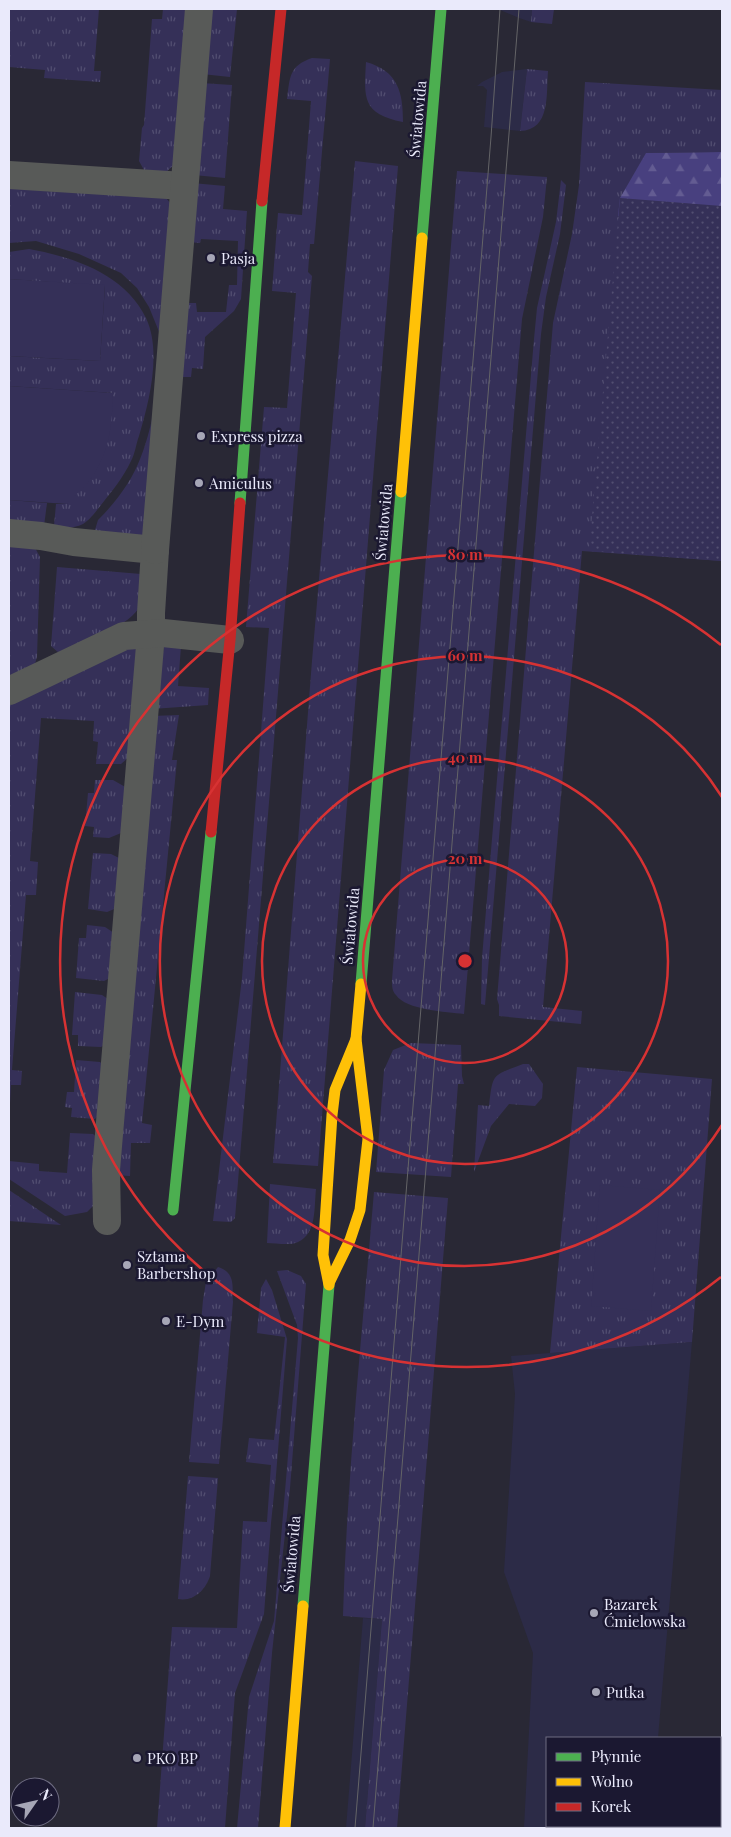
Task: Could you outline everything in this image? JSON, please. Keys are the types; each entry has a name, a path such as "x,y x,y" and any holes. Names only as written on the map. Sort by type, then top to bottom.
{"street":[{"path":"107,1221 106,1170 151,634 151,613 199,9"},
{"path":"174,1210 230,640 265,166 281,9"},
{"name":"Światowida","path":"329,1283 350,1240 360,1210 368,1139 356,1039 441,9"},
{"path":"9,175 184,186"},
{"path":"9,533 156,550"},
{"path":"9,691 124,636 151,634 230,640"},
{"name":"Światowida","path":"285,1828 329,1283 323,1255 333,1107 335,1090 356,1039"}],"shaded area":[{"path":"498,9 532,9 531,22 519,18"},
{"path":"527,69 520,131 484,127 487,90 483,86 477,86 502,72"},
{"name":"Bazarek Ćmielowska","path":"692,1342 658,1737 546,1737 546,1827 651,1828 524,1828 533,1653 504,1572 515,1394 511,1356"},
{"path":"363,1618 382,1619 365,1828 346,1828"}],"green space":[{"path":"9,9 99,9 94,71 101,71 100,82 44,78 45,70 9,67"},
{"path":"163,9 187,9 176,163 165,173 144,170 139,161 142,128 144,125 152,19 162,19"},
{"path":"208,9 237,9 230,77 202,74"},
{"path":"532,9 554,9 552,24 531,22"},
{"path":"312,58 330,59 314,244 310,244 308,272 312,276 235,1218 231,1222 213,1221 242,978 269,628 246,627 264,407 287,408 296,293 272,291 278,213 302,215 311,101 287,99 292,73 304,61"},
{"path":"366,62 377,66 392,77 400,92 403,122 380,114 368,103 365,85"},
{"path":"527,69 548,71 545,109 542,118 537,124 530,129 520,131"},
{"path":"585,82 722,90 722,152 646,153 722,561 582,551 543,1007 582,1011 581,1024 499,1016 497,999 553,323 572,234 579,185"},
{"path":"201,83 232,85 225,178 194,175"},
{"path":"722,152 722,243 618,216 620,198 646,153"},
{"path":"355,161 398,166 318,1166 273,1163 312,661"},
{"path":"457,171 547,177 543,217 522,319 464,1014 438,1011 408,1004 401,1000 392,988"},
{"path":"561,180 566,185 560,234 546,297 541,334 485,1005 481,1004 482,958 534,339 537,308 556,222"},
{"path":"192,183 225,186 223,209 247,211 241,299 234,311 205,337 203,369 192,368 191,377 178,377 183,303 196,303 197,312 226,312 229,285 237,285 238,241 201,239 200,243 188,242"},
{"path":"9,184 166,198 171,204 162,339 149,307 137,288 121,273 79,254 36,241 9,243"},
{"path":"620,198 722,206 722,561 589,551"},
{"path":"29,249 46,252 80,263 111,279 137,303 151,331 153,361 150,393 132,458 117,484 93,515 79,526 64,528 54,526 56,504 67,504 113,393 9,386 9,356 100,361 105,286 9,279 9,252"},
{"path":"9,279 105,285 100,361 9,356"},
{"path":"9,386 113,393 110,432 102,460 91,479 67,504 9,500"},
{"path":"157,396 145,536 98,532 95,530 98,520 123,491 138,463 149,433"},
{"path":"9,500 47,503 44,526 9,523"},
{"path":"9,544 34,546 40,557 37,657 34,667 9,679"},
{"path":"57,567 141,574 141,604 136,612 117,627 60,654 51,646"},
{"path":"127,646 136,647 140,653 130,756 121,764 96,764 98,742 93,741 94,721 41,718 30,861 38,862 36,895 26,895 12,1070 22,1071 21,1085 11,1085 9,1121 9,702"},
{"path":"181,646 178,686 209,688 208,705 152,709 164,647"},
{"path":"179,715 172,760 177,760 142,1123 152,1125 150,1143 131,1143 130,1176 114,1175 152,716"},
{"path":"95,780 113,780 127,788 121,833 109,838 93,837 94,827 85,826 88,793 94,793"},
{"path":"93,853 111,854 121,859 119,907 107,912 88,909"},
{"path":"87,925 105,927 117,935 114,976 104,981 76,978 79,938 86,938"},
{"path":"75,992 102,995 111,1001 108,1042 101,1047 78,1046 78,1035 72,1035"},
{"path":"411,1043 461,1045 464,1084 458,1084 451,1177 376,1172 384,1070 393,1050"},
{"path":"76,1060 100,1062 104,1066 102,1111 95,1119 71,1117 72,1108 65,1107 67,1092 74,1092"},
{"path":"523,1064 529,1064 543,1084 542,1098 535,1106 509,1104 491,1126 474,1172 478,1105 489,1106 493,1081 496,1077 505,1071"},
{"path":"577,1067 712,1079 692,1342 550,1353"},
{"path":"70,1133 93,1134 100,1140 96,1203 87,1212 65,1216 9,1179 9,1161 39,1164 39,1171 67,1173"},
{"path":"270,1184 316,1189 312,1226 309,1233 298,1242 287,1244 267,1243"},
{"path":"600,1185 660,1190 651,1311 591,1306"},
{"path":"9,1190 61,1225 9,1221"},
{"path":"374,1192 448,1198 397,1828 365,1828 382,1619 343,1616 351,1457"},
{"path":"218,1267 228,1273 233,1285 219,1464 189,1462 203,1300 206,1282"},
{"path":"287,1270 301,1276 306,1284 290,1488 272,1653 258,1828 237,1828 249,1697 274,1621 298,1338 297,1325 277,1271"},
{"path":"266,1279 272,1290 287,1339 264,1614 235,1693 225,1828 157,1828 172,1627 237,1628 243,1521 267,1522 271,1465 246,1462 249,1438 274,1440 285,1337 257,1333 261,1288"},
{"path":"188,1476 218,1478 210,1576 206,1585 198,1594 189,1598 178,1599"}],"tram line":[{"path":"355,1828 500,9"},
{"path":"373,1828 519,9"}],"traffic: fast":[{"path":"422,238 441,9"},
{"path":"240,503 262,201"},
{"path":"361,984 401,492"},
{"path":"173,1210 211,832"},
{"path":"303,1606 329,1285"}],"traffic: slow":[{"path":"401,492 422,238"},
{"path":"329,1283 350,1240 360,1210 368,1139 356,1039 361,984"},
{"path":"329,1285 323,1255 332,1115 335,1090 356,1039"},
{"path":"285,1828 303,1606"}],"traffic: jam":[{"path":"262,201 281,9"},
{"path":"211,832 230,640 240,503"}],"place":[{"name":"Pasja","path":"211,258"},
{"name":"Express pizza","path":"201,436"},
{"name":"Amiculus","path":"199,483"},
{"name":"Sztama Barbershop","path":"127,1265"},
{"name":"E-Dym","path":"166,1321"},
{"name":"Bazarek Ćmielowska","path":"594,1613"},
{"name":"Putka","path":"596,1692"},
{"name":"PKO BP","path":"137,1758"}]}
